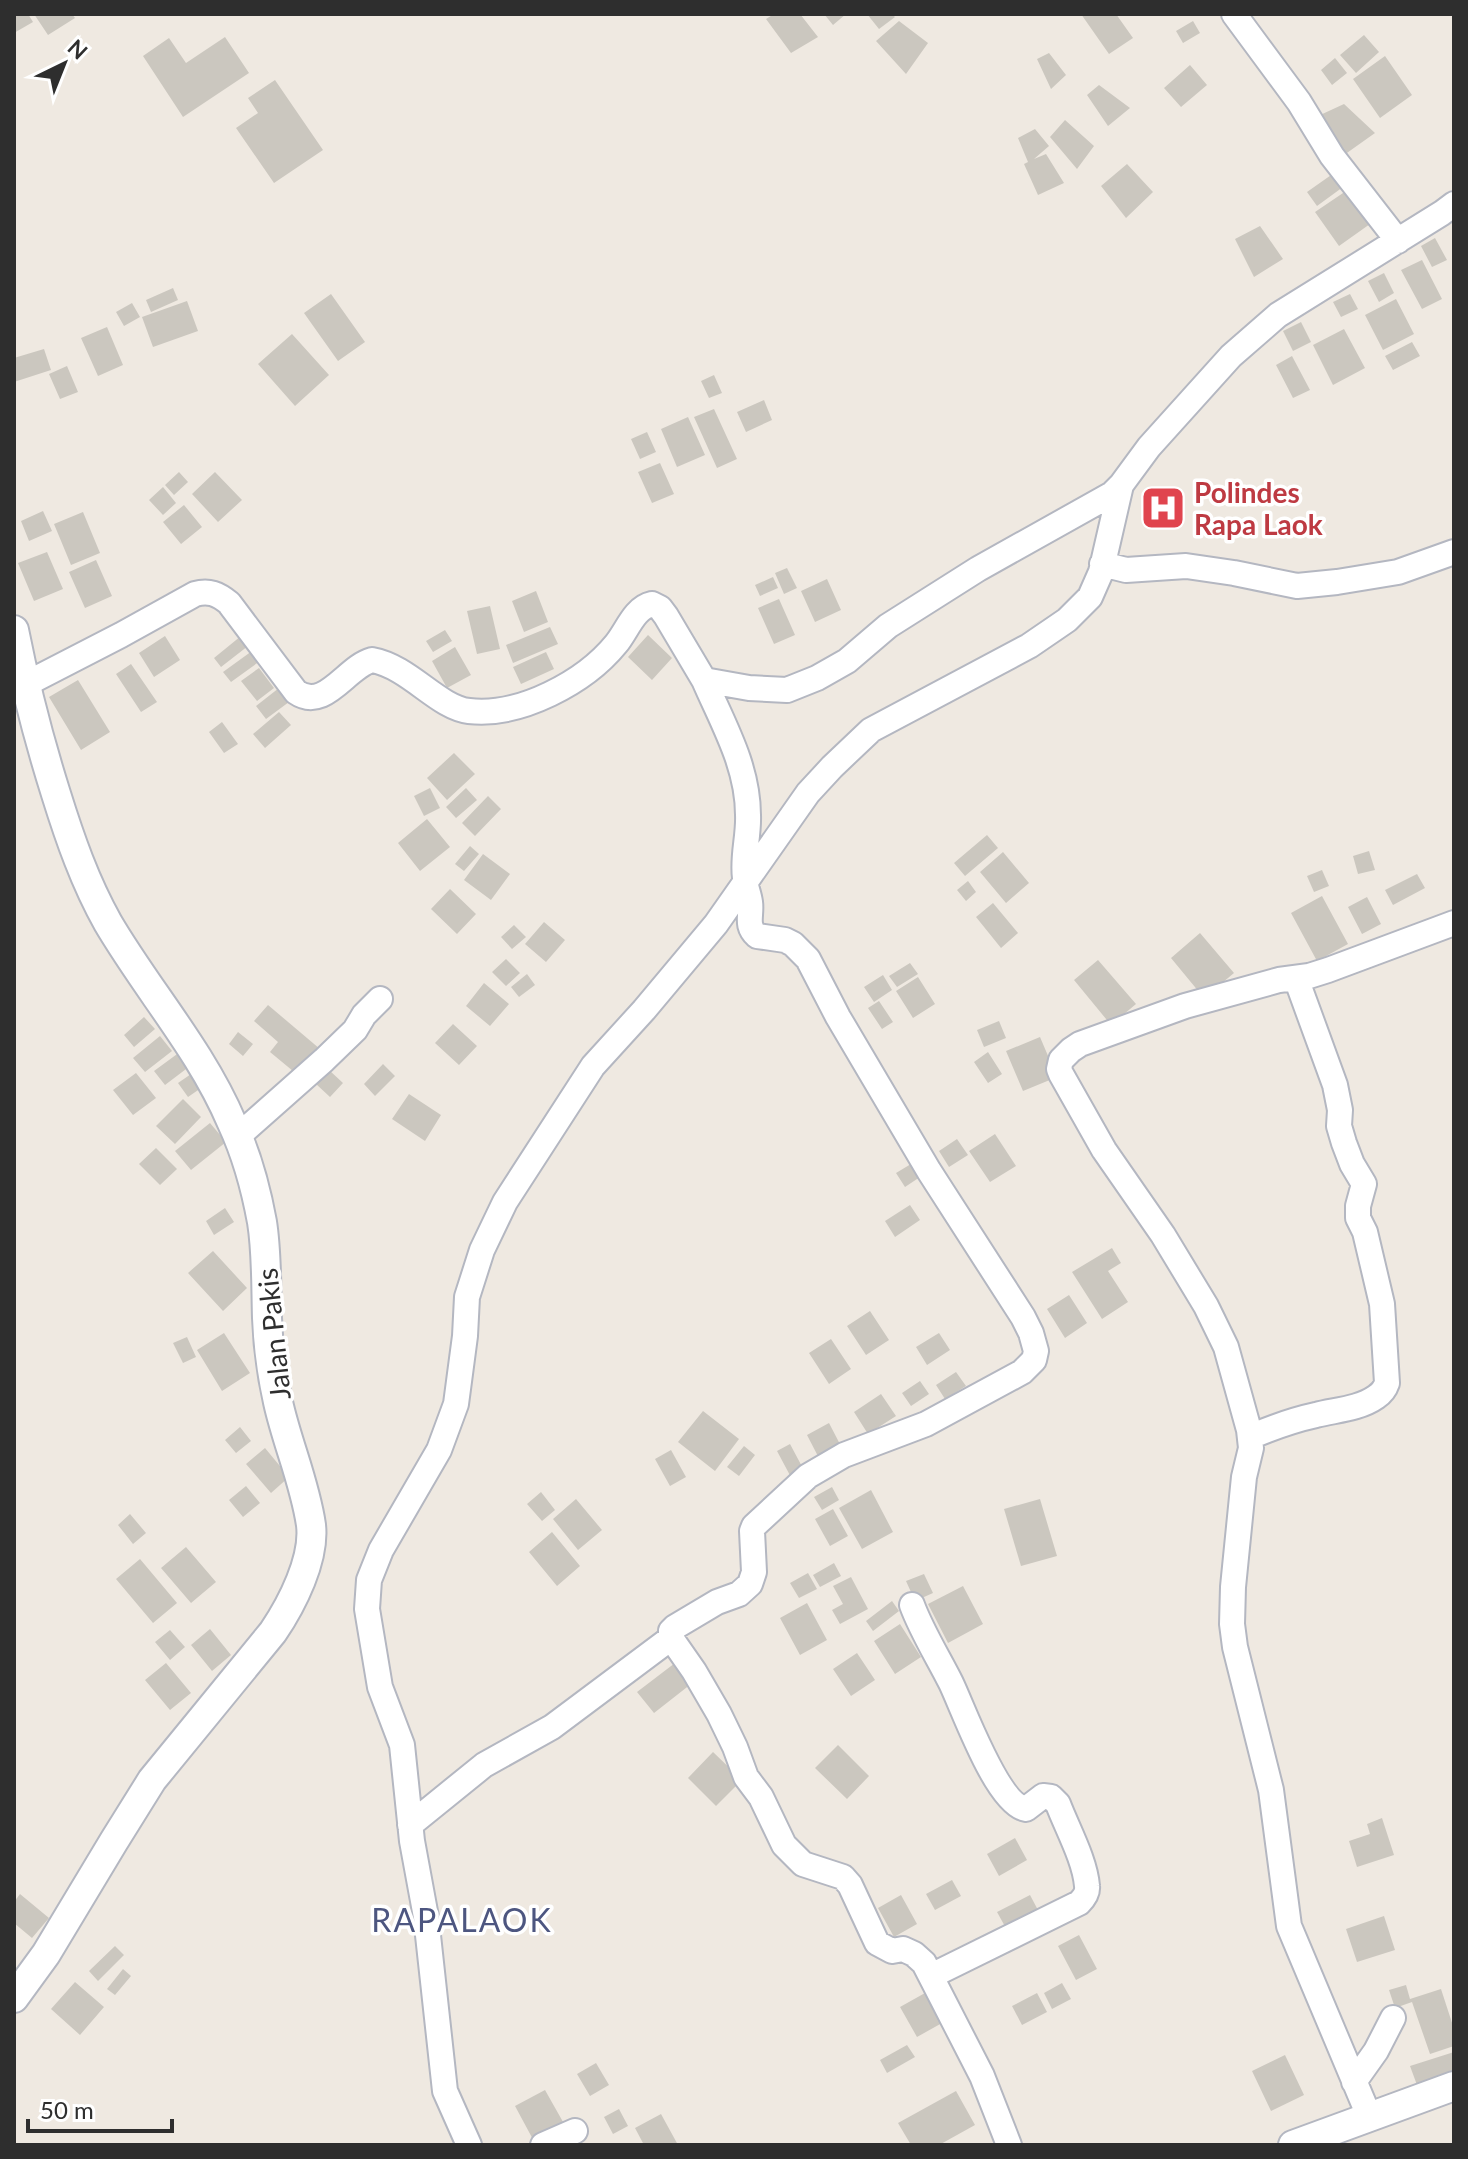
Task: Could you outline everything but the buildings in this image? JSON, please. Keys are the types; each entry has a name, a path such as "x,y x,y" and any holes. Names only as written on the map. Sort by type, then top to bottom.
{"street":[{"path":"1234,14 1299,102 1332,156 1398,241"},
{"path":"704,680 749,688 787,690 817,678 847,661 888,626 978,569 1103,499 1121,485 1149,447 1231,356 1278,315 1454,204"},
{"path":"469,2145 445,2091 426,1917 410,1825 402,1745 380,1687 367,1609 369,1580 381,1550 439,1450 456,1404 467,1297 482,1250 505,1202 593,1066 716,924 808,793 832,767 871,730 1029,646 1067,620 1090,597 1097,583 1121,485"},
{"path":"1102,564 1126,570 1186,566 1297,586 1398,572 1454,552"},
{"path":"24,685 204,591 214,593 229,603 296,692 308,698 324,695 357,666 372,660 399,670 440,698 466,711 514,708 532,703 585,673 618,643 644,606 652,604 666,616 704,680 736,750 746,782 749,817 745,882 751,904 748,921 753,932 762,938 785,940 808,959 838,1017 929,1171 1023,1317 1036,1351 1030,1365 1007,1381 926,1424 844,1455 808,1476 754,1526 754,1572 750,1584 739,1594 717,1602 675,1627 671,1638 719,1714 746,1777 761,1797 784,1845 803,1864 843,1877 850,1885 877,1943 892,1951 903,1949 924,1963 982,2076 1009,2145"},
{"name":"Jalan Pakis","path":"14,630 24,685 74,853 108,922 212,1081 237,1137 262,1222 271,1368 278,1405 311,1525 309,1552 285,1614 152,1780 46,1954 14,1998"},
{"path":"1369,2116 1289,1926 1271,1790 1235,1647 1233,1587 1244,1477 1251,1448 1226,1347 1206,1306 1163,1235 1104,1150 1074,1099 1059,1065 1080,1044 1185,1006 1328,970 1454,923"},
{"path":"1250,1437 1374,1399 1387,1383 1382,1304 1365,1232 1358,1218 1364,1184 1344,1143 1335,1085 1296,978"},
{"path":"237,1137 355,1030 364,1015 380,999"},
{"path":"912,1605 953,1687 975,1741 1003,1789 1021,1809 1026,1809 1043,1796 1051,1797 1058,1804 1087,1886 1079,1903 931,1976"},
{"path":"410,1825 484,1765 552,1727 671,1638"},
{"path":"1354,2082 1376,2051 1393,2018"},
{"path":"1293,2145 1454,2086"},
{"path":"543,2145 575,2131"}],"place":[{"name":"Polindes Rapa Laok","path":"1163,508"}],"district":[{"name":"RAPALAOK","path":"462,1919"}]}
